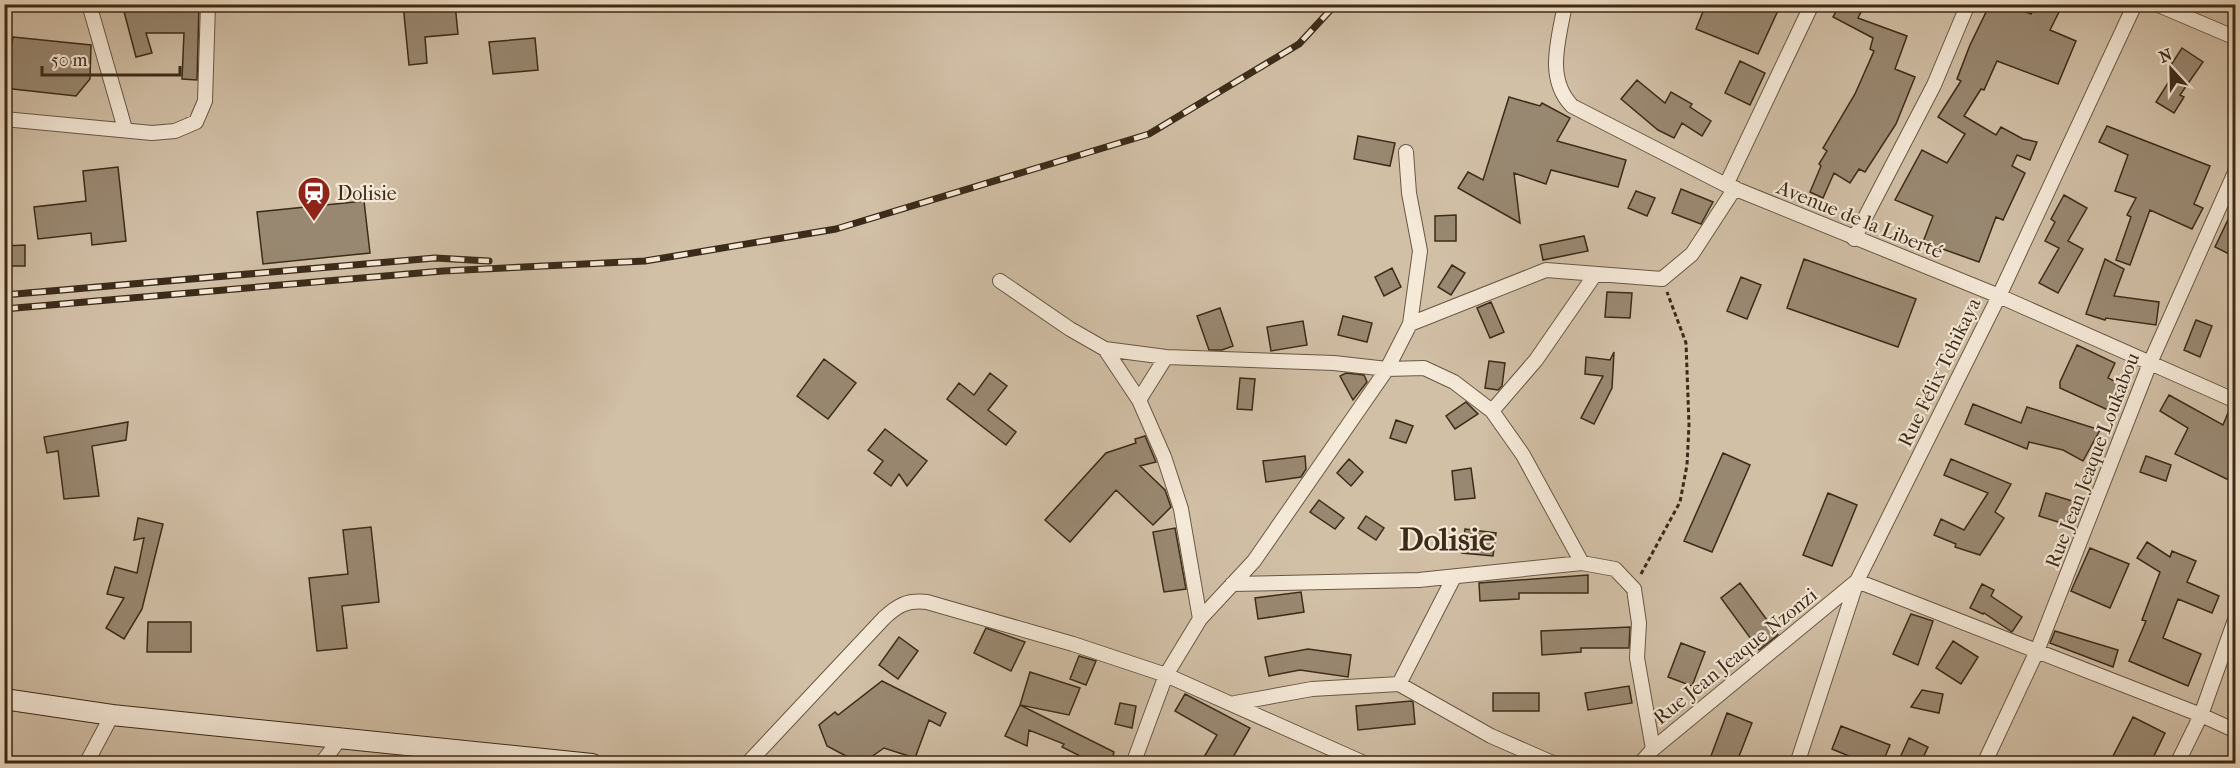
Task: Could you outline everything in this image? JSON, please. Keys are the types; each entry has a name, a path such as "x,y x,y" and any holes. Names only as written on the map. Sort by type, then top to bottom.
{"main road":[{"path":"4,699 112,715 342,736 484,757 592,764"}],"street":[{"path":"89,4 125,129"},
{"path":"4,119 152,133 175,131 196,122 205,101 208,4"},
{"name":"Avenue de la Liberté","path":"1565,4 1554,65 1563,96 1572,106 1731,186 1854,239 1999,296 2235,401"},
{"path":"1410,324 1546,270 1569,270 1594,276 1662,279 1692,254 1731,186 1812,4"},
{"path":"1854,239 1934,85 1968,4"},
{"name":"Rue Félix Tchikaya","path":"1797,764 1857,581 1999,296 2135,4"},
{"path":"2156,4 2235,38"},
{"path":"1133,764 1166,675 1200,619 1254,561 1387,369 1410,324 1420,251 1409,193 1406,152"},
{"name":"Rue Jean Jeaque Loukabou","path":"1984,764 2037,651 2150,363 2235,170"},
{"path":"1492,411 1536,360 1594,276"},
{"path":"1000,281 1070,329 1105,349 1166,357 1334,363 1387,369 1424,368 1454,382 1492,411 1523,455 1582,563"},
{"path":"1105,349 1138,400 1164,457 1181,509 1200,619"},
{"path":"1138,400 1166,357"},
{"path":"1232,584 1419,580 1582,563 1615,569 1634,589 1639,623 1637,657 1653,749"},
{"path":"1399,684 1454,577"},
{"path":"1857,581 2201,715 2235,731"},
{"name":"Rue Jean Jeaque Nzonzi","path":"1640,764 1653,749 1857,581"},
{"path":"747,764 884,618 896,607 910,600 927,602 1074,644 1166,675 1234,703 1366,764"},
{"path":"2177,764 2201,715 2235,617"},
{"path":"1234,703 1312,689 1399,684 1491,736 1554,764"},
{"path":"86,764 112,715"},
{"path":"321,764 342,736"}],"path":[{"path":"1634,589 1680,502 1687,465 1689,425 1686,343 1662,279"}],"shaded area":[{"path":"5,5 2235,5 2235,763 5,763"}],"building":[{"path":"122,4 199,4 197,80 182,79 184,33 146,33 152,53 136,57"},
{"path":"403,4 455,4 458,34 425,37 427,63 409,65"},
{"path":"1706,4 1781,4 1758,54 1696,29"},
{"path":"1840,4 1865,4 1858,18 1907,36 1895,69 1915,77 1896,124 1865,172 1859,169 1850,183 1834,173 1823,198 1810,192 1821,166 1819,164 1827,151 1823,148 1855,94 1874,51 1870,49 1873,38 1833,17"},
{"path":"1990,4 2008,4 2031,14 2036,4 2063,4 2050,30 2076,41 2058,84 1997,61 1984,90 1981,89 1964,116 1996,135 2001,127 2023,139 2037,142 2030,160 2017,155 2012,166 2025,173 2003,220 1996,217 1979,262 1923,242 1933,216 1895,200 1922,150 1947,163 1965,134 1938,117 1961,81 1957,79"},
{"path":"13,37 91,45 90,79 76,96 4,88 4,63 7,63"},
{"path":"535,38 538,70 493,74 489,42"},
{"path":"2182,48 2203,62 2180,95 2184,97 2174,113 2156,102 2175,72 2169,68"},
{"path":"1740,61 1765,73 1750,105 1725,93"},
{"path":"1637,80 1665,103 1671,92 1692,104 1690,107 1711,121 1702,136 1682,123 1674,138 1658,130 1621,99"},
{"path":"1509,97 1540,106 1542,103 1570,118 1557,141 1626,160 1618,187 1551,170 1546,184 1514,173 1520,223 1458,188 1468,172 1483,180"},
{"path":"2107,126 2210,166 2194,204 2203,208 2192,229 2150,210 2130,265 2116,260 2131,217 2127,215 2136,198 2115,191 2128,155 2099,142"},
{"path":"1358,136 1395,143 1390,166 1354,159"},
{"path":"118,167 126,241 92,245 91,233 38,239 34,207 86,201 83,171"},
{"path":"1681,189 1713,202 1701,224 1672,213"},
{"path":"1636,191 1655,198 1647,216 1628,208"},
{"path":"2064,195 2087,208 2068,241 2083,249 2058,293 2039,283 2059,248 2045,241 2055,222 2051,219"},
{"path":"364,201 370,253 263,264 257,212"},
{"path":"2235,205 2235,257 2215,247"},
{"path":"1456,215 1456,241 1435,241 1435,216"},
{"path":"1584,236 1588,251 1543,260 1540,245"},
{"path":"25,245 25,266 4,266 4,246"},
{"path":"1804,259 1916,299 1898,347 1787,308"},
{"path":"2105,259 2124,269 2114,296 2159,302 2156,325 2106,318 2105,320 2086,314"},
{"path":"1452,265 1465,273 1451,295 1438,287"},
{"path":"1392,268 1401,287 1384,296 1375,277"},
{"path":"1741,277 1761,285 1747,319 1727,311"},
{"path":"1607,292 1632,293 1630,318 1605,317"},
{"path":"1491,302 1504,332 1490,338 1477,308"},
{"path":"1220,308 1233,346 1222,350 1209,350 1197,316"},
{"path":"1343,316 1372,323 1367,342 1338,335"},
{"path":"2196,320 2212,326 2200,357 2184,350"},
{"path":"1303,321 1307,345 1271,351 1267,327"},
{"path":"2077,345 2115,363 2108,378 2120,384 2108,410 2060,388 2060,382"},
{"path":"1614,352 1612,388 1594,424 1581,418 1603,376 1585,374 1586,357 1610,360"},
{"path":"824,359 856,383 828,419 797,396"},
{"path":"1489,361 1505,363 1502,386 1498,390 1485,388"},
{"path":"990,373 1007,386 988,410 1016,432 1006,445 947,399 959,383 974,395"},
{"path":"1346,373 1364,375 1367,382 1353,400 1340,376"},
{"path":"1240,378 1255,379 1252,410 1237,409"},
{"path":"2169,395 2223,425 2230,408 2235,410 2235,483 2175,454 2188,428 2160,411"},
{"path":"1466,402 1478,414 1455,429 1446,416"},
{"path":"1973,404 2021,423 2027,407 2100,430 2083,461 2063,450 2029,442 2027,449 1965,424"},
{"path":"1396,420 1413,426 1406,443 1390,438"},
{"path":"128,422 126,440 92,446 99,496 64,499 58,451 47,453 44,437"},
{"path":"885,429 927,461 907,486 899,474 891,486 874,473 883,461 868,450"},
{"path":"1145,436 1156,462 1140,466 1165,490 1171,507 1153,525 1116,490 1070,542 1045,520 1106,453 1136,443 1135,439"},
{"path":"1723,453 1750,465 1712,552 1684,541"},
{"path":"1305,456 1306,469 1301,477 1266,482 1263,461"},
{"path":"2146,456 2171,465 2166,481 2140,472"},
{"path":"1349,459 1363,472 1351,486 1337,473"},
{"path":"1951,459 2011,484 1995,512 2004,518 1980,555 1955,547 1956,544 1934,535 1941,519 1964,530 1988,493 1944,475"},
{"path":"1471,468 1475,498 1455,500 1452,471"},
{"path":"1828,493 1857,505 1832,566 1803,555"},
{"path":"2046,493 2079,503 2071,526 2039,516"},
{"path":"1319,500 1344,518 1335,529 1310,512"},
{"path":"1366,516 1384,528 1376,540 1358,528"},
{"path":"138,518 163,524 142,609 124,639 106,628 124,598 107,594 115,567 137,573 144,538 134,540"},
{"path":"371,527 379,602 342,606 347,648 317,651 309,578 348,574 343,530"},
{"path":"1175,528 1186,589 1164,592 1153,532"},
{"path":"1465,529 1496,533 1493,556 1462,553"},
{"path":"2147,542 2170,557 2172,551 2196,561 2187,582 2219,596 2212,613 2178,599 2163,638 2201,654 2188,686 2129,661 2146,621 2142,620 2160,572 2137,558"},
{"path":"2090,548 2129,564 2110,608 2071,591"},
{"path":"1588,575 1588,593 1519,593 1519,599 1480,601 1479,583"},
{"path":"1740,583 1778,635 1759,650 1721,598"},
{"path":"1982,584 1994,590 1991,596 2022,617 2012,632 1984,613 1970,608"},
{"path":"1301,592 1304,612 1258,619 1255,598"},
{"path":"1911,614 1933,621 1918,665 1893,654"},
{"path":"148,622 191,622 191,652 147,652"},
{"path":"1630,627 1629,648 1581,648 1581,652 1542,655 1541,631"},
{"path":"986,628 1025,642 1011,671 974,653"},
{"path":"2055,631 2118,650 2113,667 2050,643"},
{"path":"899,637 918,651 898,679 879,665"},
{"path":"1953,641 1978,657 1961,684 1936,668"},
{"path":"1681,643 1705,652 1692,686 1668,677"},
{"path":"1308,649 1351,655 1348,677 1300,670 1269,676 1265,657"},
{"path":"1079,656 1096,661 1086,685 1070,679"},
{"path":"1030,672 1080,688 1069,715 1020,705"},
{"path":"882,681 946,713 940,726 929,720 915,758 884,748 861,764 827,746 819,725 835,712 838,715"},
{"path":"1629,686 1632,703 1588,710 1585,693"},
{"path":"1922,690 1943,694 1939,713 1911,707"},
{"path":"1493,693 1539,693 1539,711 1493,711"},
{"path":"1185,694 1250,728 1229,764 1216,764 1204,757 1217,735 1175,711"},
{"path":"1411,701 1415,724 1358,730 1356,706"},
{"path":"1120,703 1136,706 1132,728 1115,724"},
{"path":"1020,705 1114,752 1111,764 1096,764 1062,747 1064,744 1029,730 1027,746 1005,736"},
{"path":"1727,713 1752,723 1736,764 1708,764"},
{"path":"2133,717 2165,733 2150,764 2109,764"},
{"path":"1841,726 1890,745 1882,764 1868,764 1832,749"},
{"path":"1909,738 1928,747 1920,764 1897,764"}],"railway":[{"path":"4,309 443,271 645,261 836,229 1149,134 1299,44 1336,4"},
{"path":"4,295 435,258 489,261"}],"place":[{"name":"Dolisie","path":"314,222"}],"district":[{"name":"Dolisie","path":"1447,539"}]}
